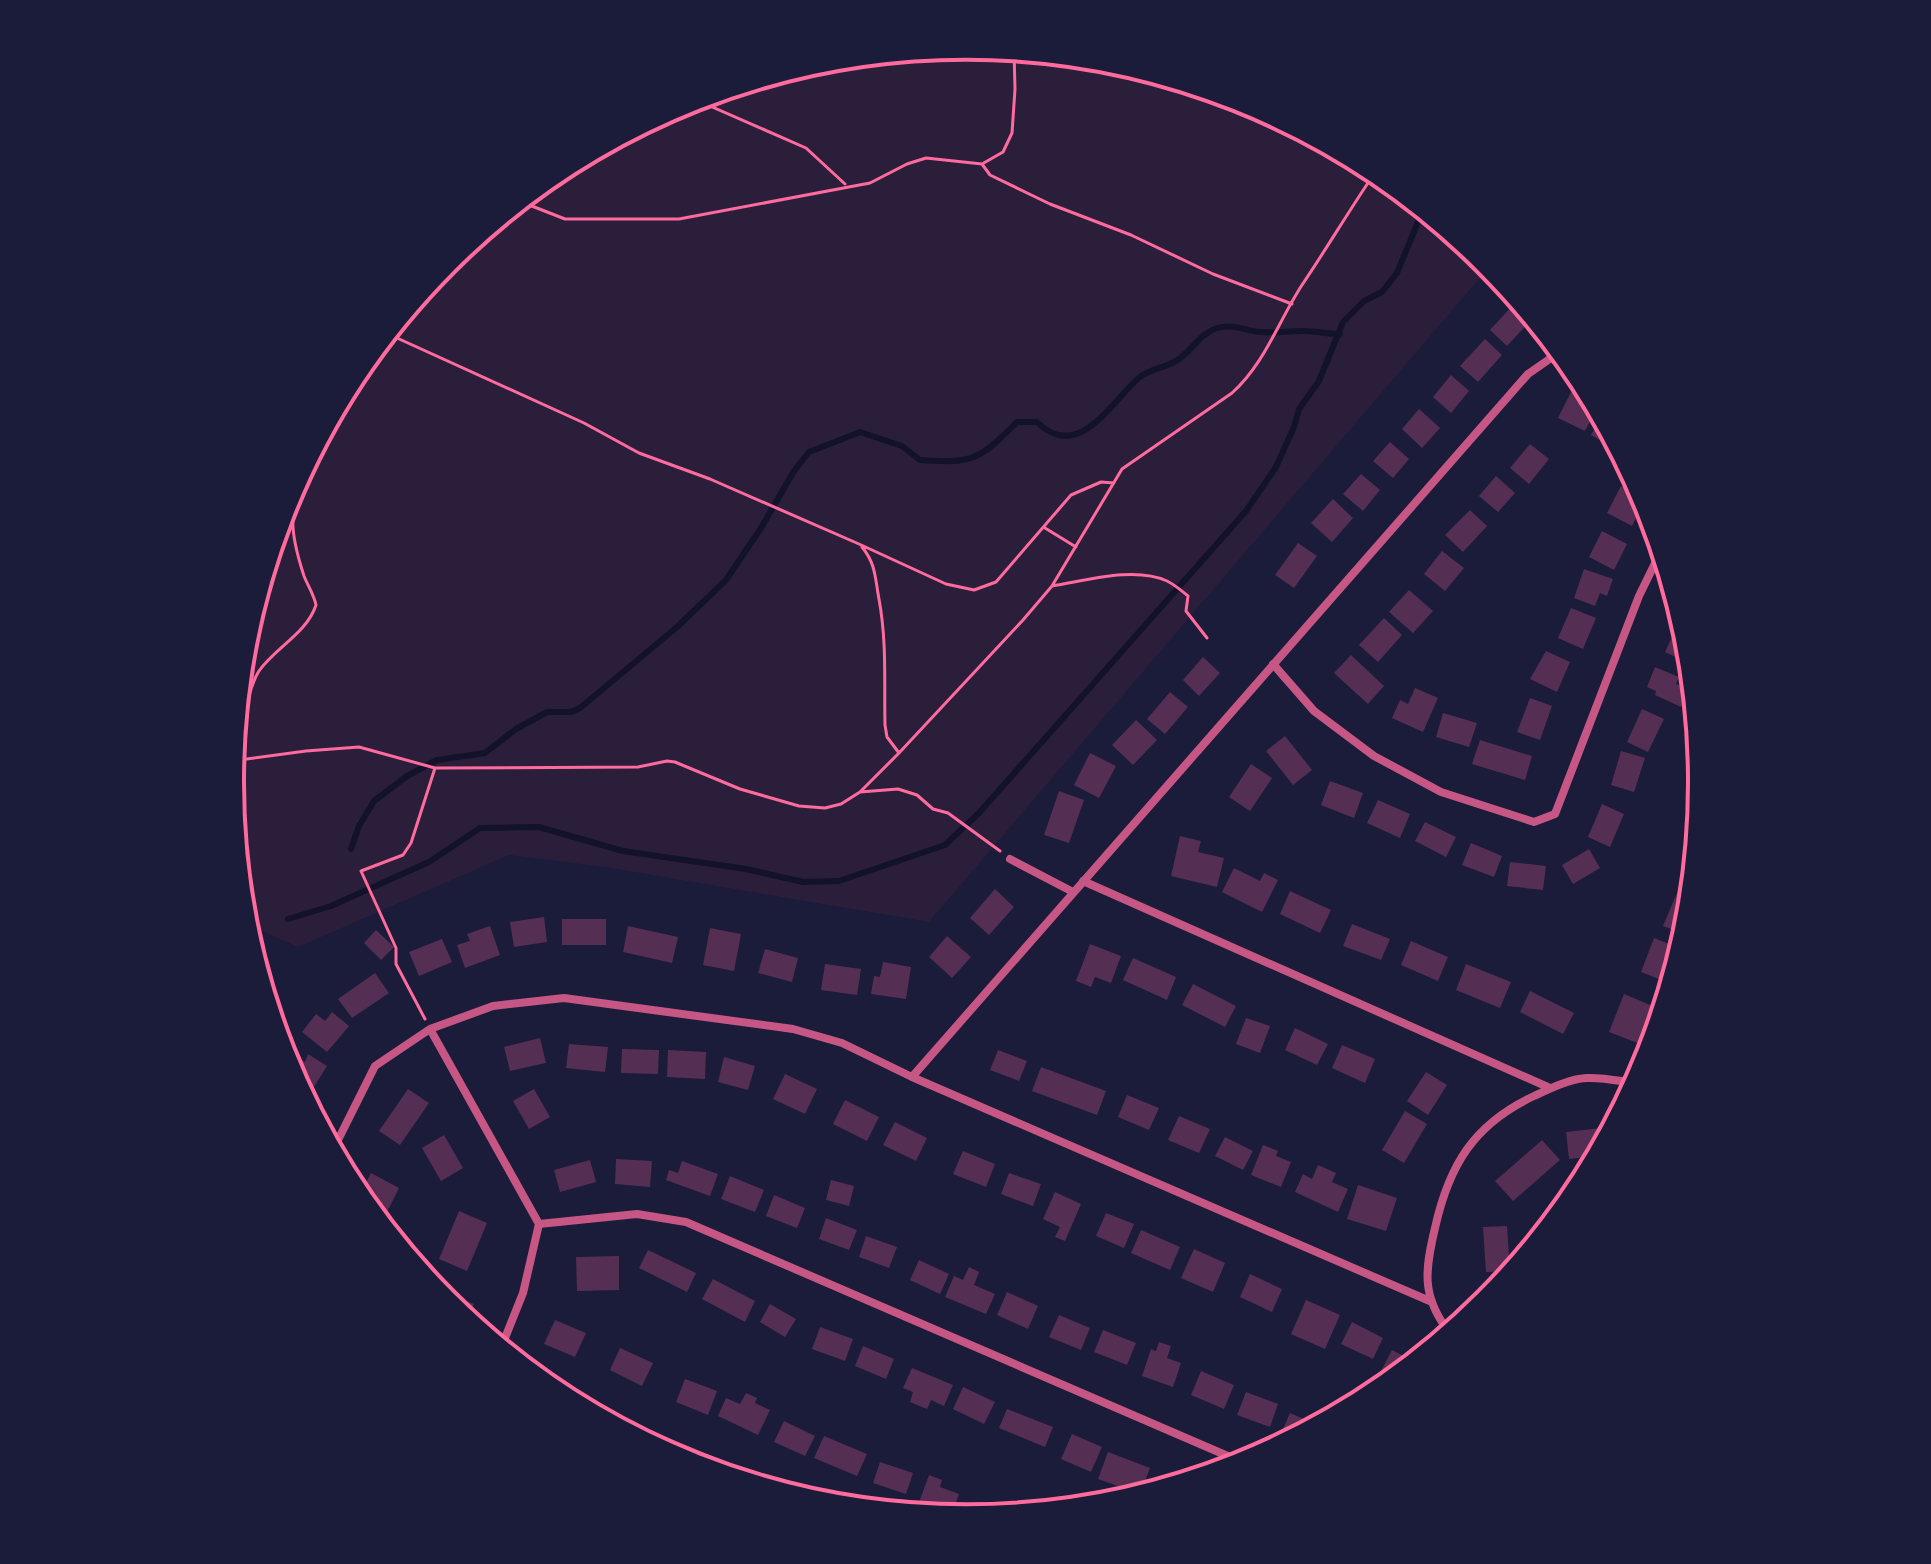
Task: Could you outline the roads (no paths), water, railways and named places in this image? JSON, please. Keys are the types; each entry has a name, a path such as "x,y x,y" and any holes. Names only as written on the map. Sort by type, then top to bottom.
{"street":[{"path":"912,1077 1528,374 1550,359"},
{"path":"1273,664 1314,711 1374,756 1441,792 1534,822 1555,814 1639,596 1654,566"},
{"path":"1010,859 1073,892"},
{"path":"1083,881 1550,1088"},
{"path":"338,1140 375,1066 430,1029 493,1006 564,998 793,1029 842,1043 912,1077 1432,1302"},
{"path":"430,1029 539,1224 523,1293 505,1338"},
{"path":"1444,1323 1432,1302 1425,1268 1443,1192 1475,1136 1512,1106 1550,1088 1585,1078 1622,1082"},
{"path":"539,1224 637,1214 686,1222 1226,1455"}],"waterway":[{"path":"288,919 331,906 429,862 480,828 539,827 623,851 746,869 803,882 839,881 945,845 979,813 1246,511 1276,467 1299,409 1319,381 1343,322 1364,301 1382,292 1397,273 1419,220"},
{"path":"351,849 359,826 374,801 407,776 437,760 485,753 516,729 547,712 571,712 580,708 677,627 726,580 809,452 860,432 902,446 920,460 965,459 994,444 1017,422 1037,422 1052,433 1067,436 1081,432 1094,424 1140,377 1174,362 1217,328 1228,326 1260,332 1340,334"}]}
